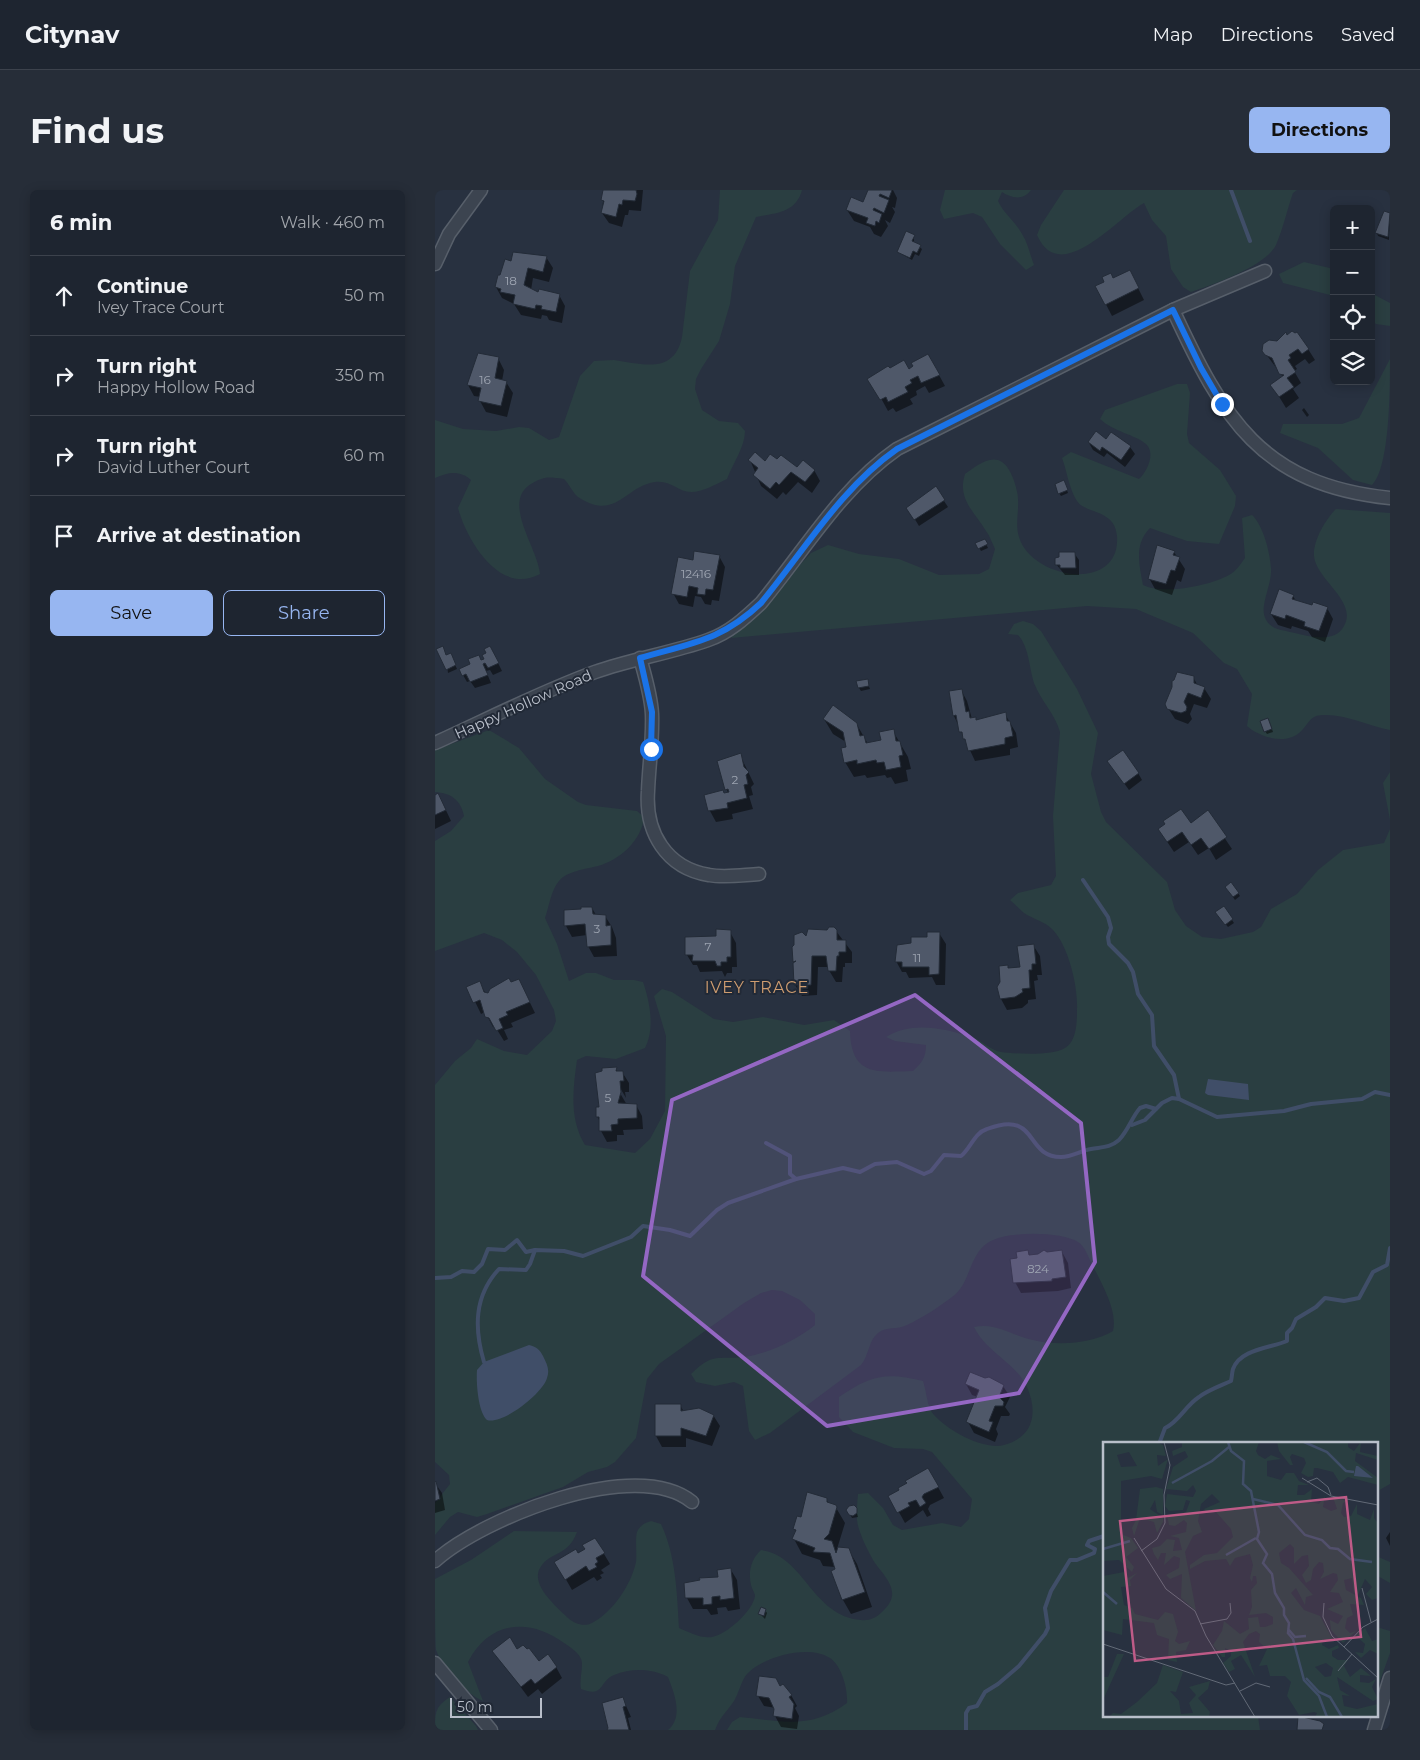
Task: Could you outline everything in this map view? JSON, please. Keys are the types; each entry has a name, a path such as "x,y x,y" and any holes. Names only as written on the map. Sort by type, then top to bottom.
{"street":[{"path":"435,264 449,234 481,190"},
{"name":"Happy Hollow Road","path":"435,744 556,687 640,658 709,640 744,619 761,603 853,486 875,465 897,449 1173,310 1265,271"},
{"path":"1173,310 1197,360 1222,404 1239,426 1263,450 1292,470 1315,482 1339,490 1390,498"},
{"path":"640,658 652,712 647,792 650,819 656,840 680,864 693,871 721,876 759,874"},
{"path":"435,1560 468,1537 496,1522 565,1497 600,1489 658,1486 684,1495 692,1502"},
{"path":"435,1663 491,1730"},
{"path":"1374,1730 1390,1678"}],"highlighted area":[{"path":"915,995 1081,1123 1095,1262 1019,1393 827,1426 643,1276 672,1100"}],"green space":[{"path":"720,190 802,190 799,198 790,208 778,213 756,217 735,266 730,304 719,341 696,379 695,389 702,410 719,421 738,423 745,431 741,449 727,479 696,492 682,490 666,483 655,482 645,485 620,500 602,506 591,504 578,497 564,479 543,478 531,484 523,492 519,502 523,526 538,563 540,574 525,579 512,578 499,571 487,562 477,549 462,521 458,508 471,480 458,473 445,474 435,478 435,420 463,429 496,431 519,427 529,428 549,440 559,437 580,376 594,361 614,360 655,364 664,362 672,357 678,349 682,337 690,271 718,220"},
{"path":"945,190 1031,190 1021,197 1009,196 1002,192 998,201 1024,238 1034,265 1026,270 1000,244 982,217 973,213 944,219 940,210"},
{"path":"1064,190 1297,190 1293,193 1276,245 1270,253 1238,274 1191,292 1183,287 1171,269 1166,236 1152,220 1144,203 1105,233 1074,252 1060,254 1047,249 1037,235 1041,225"},
{"path":"1304,262 1330,268 1330,295 1283,283 1279,274"},
{"path":"1375,295 1390,303 1390,326 1376,324"},
{"path":"1390,359 1386,446 1378,476 1372,485 1353,480 1318,448 1280,433 1283,424 1342,424 1359,418"},
{"path":"1177,384 1187,384 1190,393 1187,434 1189,443 1220,470 1236,496 1235,506 1219,544 1187,541 1150,528 1142,541 1139,555 1143,585 1162,589 1186,588 1210,583 1231,573 1238,568 1245,558 1242,518 1252,515 1263,532 1271,568 1271,577 1265,600 1265,618 1276,629 1315,637 1332,636 1344,626 1347,617 1341,599 1316,565 1314,550 1321,531 1336,509 1390,513 1390,730 1340,716 1318,715 1309,721 1299,733 1287,739 1272,738 1258,733 1247,726 1252,694 1237,669 1224,663 1193,633 1136,609 1087,606 731,638 811,553 828,545 859,554 899,559 939,575 979,574 989,569 995,549 968,504 963,491 965,474 988,460 1002,462 1011,474 1018,495 1017,523 1019,537 1027,552 1040,563 1057,571 1074,574 1091,573 1105,566 1114,554 1117,536 1115,527 1106,516 1086,508 1077,501 1070,486 1062,458 1071,452 1139,479 1145,472 1149,462 1149,448 1141,441 1111,427 1100,419 1105,410"},
{"path":"1023,621 1033,624 1041,631 1077,689 1098,733 1091,774 1101,812 1106,822 1167,882 1175,910 1186,926 1202,937 1221,939 1253,932 1261,927 1271,909 1297,894 1318,870 1343,850 1384,843 1390,829 1390,1484 1377,1491 1377,1442 1103,1442 1103,1718 1258,1718 1260,1730 727,1730 732,1722 740,1717 796,1722 821,1717 834,1712 847,1703 841,1672 834,1662 821,1654 799,1652 775,1657 747,1674 734,1701 715,1730 668,1730 676,1718 677,1711 675,1697 668,1677 655,1672 627,1671 609,1678 601,1688 594,1692 581,1689 582,1662 574,1650 551,1635 537,1629 524,1627 511,1627 498,1631 477,1648 468,1662 483,1701 470,1693 456,1679 439,1657 436,1650 435,1579 471,1560 514,1531 577,1532 565,1549 542,1565 538,1572 538,1579 545,1594 551,1601 568,1618 580,1624 586,1625 600,1618 620,1597 634,1571 637,1532 643,1525 651,1521 661,1524 670,1549 675,1575 679,1628 699,1636 712,1637 724,1632 738,1621 749,1608 755,1596 751,1585 750,1571 755,1557 761,1550 776,1554 788,1562 831,1608 844,1616 861,1620 872,1619 880,1614 888,1605 892,1591 891,1586 871,1557 858,1527 858,1494 868,1493 883,1508 893,1525 902,1530 942,1523 961,1527 969,1519 972,1499 932,1452 923,1449 894,1448 853,1432 839,1417 839,1397 860,1384 879,1377 889,1376 923,1381 928,1404 936,1418 964,1437 986,1445 1004,1445 1022,1436 1027,1430 1032,1414 1030,1396 1027,1387 1016,1371 986,1344 974,1327 990,1326 1043,1342 1074,1343 1095,1339 1113,1331 1114,1323 1111,1306 1104,1288 1084,1249 1078,1242 1070,1238 1047,1234 1020,1234 997,1238 989,1242 977,1254 963,1285 952,1297 907,1325 878,1333 872,1340 861,1365 770,1433 755,1440 749,1431 743,1386 734,1382 715,1386 696,1382 691,1374 705,1362 715,1358 744,1357 772,1350 800,1336 815,1325 815,1314 800,1300 782,1291 772,1290 761,1293 744,1303 659,1364 647,1379 636,1438 615,1462 607,1467 588,1472 563,1487 487,1514 477,1517 458,1512 450,1517 435,1535 435,1503 450,1484 449,1475 435,1462 435,1085 455,1061 471,1048 477,1039 504,1051 527,1055 552,1031 556,1021 554,1010 536,975 517,952 502,940 484,933 435,951 435,841 451,831 464,816 463,810 454,798 435,792 435,750 489,730 519,748 545,779 578,802 586,805 637,811 644,817 639,834 622,854 606,863 567,875 559,881 552,894 545,918 557,944 569,981 586,973 596,973 614,980 643,982 648,998 651,1024 645,1048 616,1059 586,1056 577,1060 574,1082 574,1114 576,1125 585,1145 635,1153 650,1139 665,1111 666,1036 654,996 662,989 672,992 714,1019 733,1022 763,1017 804,1025 834,1020 850,1031 855,1057 861,1064 869,1069 878,1071 913,1071 921,1062 926,1045 895,1041 886,1037 906,1029 928,1028 950,1031 975,1038 997,1051 1008,1053 1034,1054 1059,1051 1072,1041 1076,1030 1077,1000 1074,979 1064,946 1053,930 1024,913 1010,900 1018,893 1051,885 1056,876 1053,816 1060,732 1055,719 1034,683 1027,651 1022,640 1018,635 1008,634 1014,624"},
{"path":"1390,772 1390,820 1383,783"},
{"path":"1377,1556 1390,1562 1390,1583 1377,1576"},
{"path":"1377,1629 1390,1631 1390,1653 1377,1689"},
{"path":"450,1697 478,1730 435,1730 437,1710"}],"water":[{"path":"1208,1079 1248,1084 1249,1100 1208,1095 1205,1093"},
{"path":"529,1345 539,1350 547,1364 548,1375 544,1384 538,1392 512,1413 503,1418 487,1420 481,1410 477,1389 477,1370 484,1362"}],"building":[{"path":"603,190 636,190 637,194 635,201 623,200 622,205 619,204 616,217 601,213 604,201 601,200"},
{"path":"868,190 892,190 889,198 880,194 879,196 889,200 884,213 874,208 873,210 882,214 879,223 876,221 875,226 866,223 868,218 846,210 851,197 863,202"},
{"path":"1384,211 1390,213 1388,237 1375,233"},
{"path":"906,231 915,235 912,241 921,245 917,253 913,251 910,258 897,252"},
{"path":"513,252 547,256 543,272 528,268 524,285 538,292 539,289 560,294 556,312 541,309 542,306 536,305 535,309 513,304 515,295 500,292 501,289 495,287 505,259 511,261"},
{"path":"1130,270 1139,288 1105,305 1095,286 1104,282 1102,277 1111,273 1113,278"},
{"path":"1292,331 1297,332 1309,349 1302,354 1298,349 1289,355 1291,358 1288,360 1296,372 1287,378 1294,387 1279,397 1270,385 1284,375 1279,374 1272,358 1265,355 1262,351 1263,344 1269,340 1277,341 1286,332 1287,335"},
{"path":"478,353 499,357 495,378 507,381 501,406 478,401 481,388 467,385"},
{"path":"928,354 940,375 921,383 918,376 910,380 912,383 905,387 908,392 888,402 886,397 880,400 867,379 888,366 890,368 904,360 909,369 913,366 911,363"},
{"path":"1096,431 1106,439 1111,432 1131,446 1121,460 1102,447 1100,451 1088,442"},
{"path":"755,452 765,461 770,454 777,459 781,455 797,467 803,460 815,470 805,482 791,472 779,485 776,482 770,489 753,475 758,468 748,460"},
{"path":"1064,480 1068,490 1058,494 1055,484"},
{"path":"936,486 945,500 914,520 906,508"},
{"path":"985,539 988,544 978,549 975,543"},
{"path":"1157,545 1175,551 1173,555 1180,557 1175,571 1171,570 1166,584 1148,579"},
{"path":"694,551 720,555 713,590 706,589 705,595 697,594 698,588 689,586 687,597 671,594 678,557 693,560"},
{"path":"1059,552 1075,552 1076,568 1060,568 1060,565 1055,565 1055,558 1059,557"},
{"path":"1279,589 1294,595 1292,599 1312,605 1313,602 1328,607 1319,631 1304,626 1305,622 1286,615 1285,619 1270,614"},
{"path":"443,646 446,655 451,653 456,665 446,670 436,649"},
{"path":"490,646 499,663 488,668 485,663 483,664 488,675 470,682 466,674 462,676 459,669 470,664 468,659 479,655 481,660 484,659 482,655 486,653 484,649"},
{"path":"1177,672 1194,676 1194,683 1205,687 1201,698 1188,693 1184,702 1187,707 1186,711 1181,713 1167,709 1165,704 1172,687 1172,681"},
{"path":"868,679 869,686 858,688 856,681"},
{"path":"962,689 966,712 969,711 970,718 976,717 976,720 1006,712 1007,721 1010,721 1013,736 1005,738 1005,744 968,751 962,732 959,732 956,715 953,716 949,691"},
{"path":"833,705 857,723 860,736 864,735 866,743 881,740 879,732 894,729 896,741 900,741 903,755 899,756 901,767 886,770 884,762 877,763 876,760 857,764 857,760 844,763 841,748 846,747 843,732 823,719"},
{"path":"1268,718 1272,729 1264,732 1260,721"},
{"path":"1123,750 1139,773 1124,784 1107,761"},
{"path":"741,753 744,767 749,772 746,775 748,784 744,785 747,798 727,803 728,808 708,811 704,795 723,790 724,793 729,792 728,789 725,790 717,761"},
{"path":"438,793 446,810 435,815 435,795"},
{"path":"1181,809 1191,823 1208,810 1227,837 1209,849 1201,838 1191,845 1182,832 1167,842 1158,829 1165,824 1163,821"},
{"path":"1231,882 1239,893 1233,897 1225,887"},
{"path":"1224,906 1233,919 1225,925 1215,912"},
{"path":"581,907 592,907 593,914 606,915 606,926 611,925 611,945 587,947 585,924 564,926 564,910 581,909"},
{"path":"829,927 834,927 837,930 837,940 846,940 846,952 839,952 836,971 828,971 826,956 812,956 811,985 794,985 793,963 796,961 793,962 792,947 794,945 794,935 802,932 806,936 808,929 827,930"},
{"path":"716,929 731,930 731,957 727,957 727,962 721,962 721,966 717,966 715,961 692,961 693,955 685,955 685,937 716,936"},
{"path":"927,932 940,932 939,974 929,975 929,967 902,967 902,962 895,962 897,945 911,943 911,937 927,937"},
{"path":"1034,944 1036,964 1032,964 1032,970 1029,970 1030,988 1022,989 1023,992 1015,997 1000,999 997,987 1000,982 999,966 1008,965 1008,968 1020,967 1017,946"},
{"path":"509,978 511,982 519,979 530,1002 506,1012 508,1015 499,1019 503,1028 496,1031 489,1018 485,1017 480,1000 473,1003 466,987 480,981 484,992 488,993 490,989"},
{"path":"617,1067 616,1071 623,1071 624,1081 620,1081 621,1092 618,1103 637,1104 637,1118 618,1119 618,1124 611,1125 612,1131 599,1131 599,1117 596,1117 596,1107 599,1107 595,1073 602,1071 602,1068"},
{"path":"1028,1250 1029,1255 1038,1254 1044,1250 1047,1252 1062,1250 1066,1277 1052,1279 1052,1281 1013,1283 1010,1259 1017,1258 1016,1252"},
{"path":"970,1372 985,1378 989,1377 1004,1385 999,1397 1004,1402 1003,1406 995,1406 989,1421 993,1422 989,1432 966,1422 979,1390 965,1384"},
{"path":"655,1404 681,1404 681,1411 699,1408 714,1415 706,1436 681,1428 681,1436 655,1436"},
{"path":"928,1468 939,1487 924,1494 922,1497 926,1503 920,1507 916,1500 908,1503 910,1506 897,1513 888,1496 907,1483 905,1481"},
{"path":"435,1482 440,1499 435,1501"},
{"path":"807,1492 827,1498 827,1502 836,1505 829,1534 824,1539 832,1541 836,1553 838,1547 849,1548 865,1592 842,1600 831,1571 835,1569 830,1553 813,1552 815,1548 792,1539 796,1530 793,1529 797,1516 801,1517"},
{"path":"854,1505 857,1508 857,1513 853,1516 849,1515 846,1510 849,1506"},
{"path":"595,1538 605,1553 596,1558 598,1562 595,1564 597,1567 589,1571 586,1566 565,1580 554,1562 576,1549 578,1553 585,1549 582,1545"},
{"path":"731,1568 734,1598 720,1600 720,1596 712,1597 712,1604 703,1605 703,1598 685,1598 684,1583 700,1580 699,1578 718,1577 717,1570"},
{"path":"761,1607 766,1609 764,1616 758,1614"},
{"path":"510,1637 517,1649 523,1645 527,1649 529,1648 539,1661 548,1654 557,1667 535,1684 531,1679 521,1687 492,1651"},
{"path":"759,1676 776,1678 780,1686 783,1684 792,1695 789,1697 794,1704 792,1719 773,1716 774,1709 769,1698 756,1696"},
{"path":"623,1697 626,1706 623,1707 629,1730 607,1730 602,1703"},
{"path":"1298,1718 1320,1721 1324,1724 1322,1730 1297,1730"}],"waterway":[{"path":"1231,190 1250,241"},
{"path":"1083,880 1108,917 1111,928 1108,937 1109,944 1128,963 1133,972 1138,994 1152,1015 1154,1046 1174,1075 1179,1099"},
{"path":"1132,1125 1145,1120 1162,1103 1172,1098 1179,1099 1217,1117 1284,1111 1311,1104 1362,1099 1375,1092 1390,1095"},
{"path":"435,1278 451,1277 462,1271 474,1272 482,1264 488,1249 505,1250 517,1240 526,1252 535,1250 564,1251 583,1256 631,1237 643,1226 670,1230 690,1236 717,1210 728,1203 796,1179 843,1168 860,1172 875,1164 897,1162 924,1174 931,1171 944,1155 961,1156 983,1131 1004,1124 1015,1125 1024,1129 1041,1150 1049,1155 1069,1156 1112,1144 1119,1140 1140,1108 1146,1106 1156,1109"},
{"path":"766,1143 790,1156 790,1174 796,1179"},
{"path":"1160,1442 1165,1428 1174,1422 1194,1401 1206,1392 1231,1381 1233,1369 1242,1357 1257,1350 1287,1341 1287,1333 1292,1328 1296,1319 1316,1307 1325,1298 1344,1301 1359,1298 1373,1272 1387,1265 1390,1248"},
{"path":"484,1362 479,1337 478,1313 485,1290 499,1269 526,1270 535,1250"},
{"path":"966,1730 966,1713 969,1708 977,1706 985,1692 998,1684 1019,1666 1045,1634 1048,1628 1045,1608 1051,1591 1070,1560 1077,1560 1094,1553 1095,1549 1087,1545 1089,1541 1103,1536"}],"district":[{"name":"IVEY TRACE","path":"757,987"}],"route":[{"path":"651,749 652,712 640,658 709,640 744,619 761,603 853,486 875,465 897,449 1173,310 1193,353 1222,404"}]}
